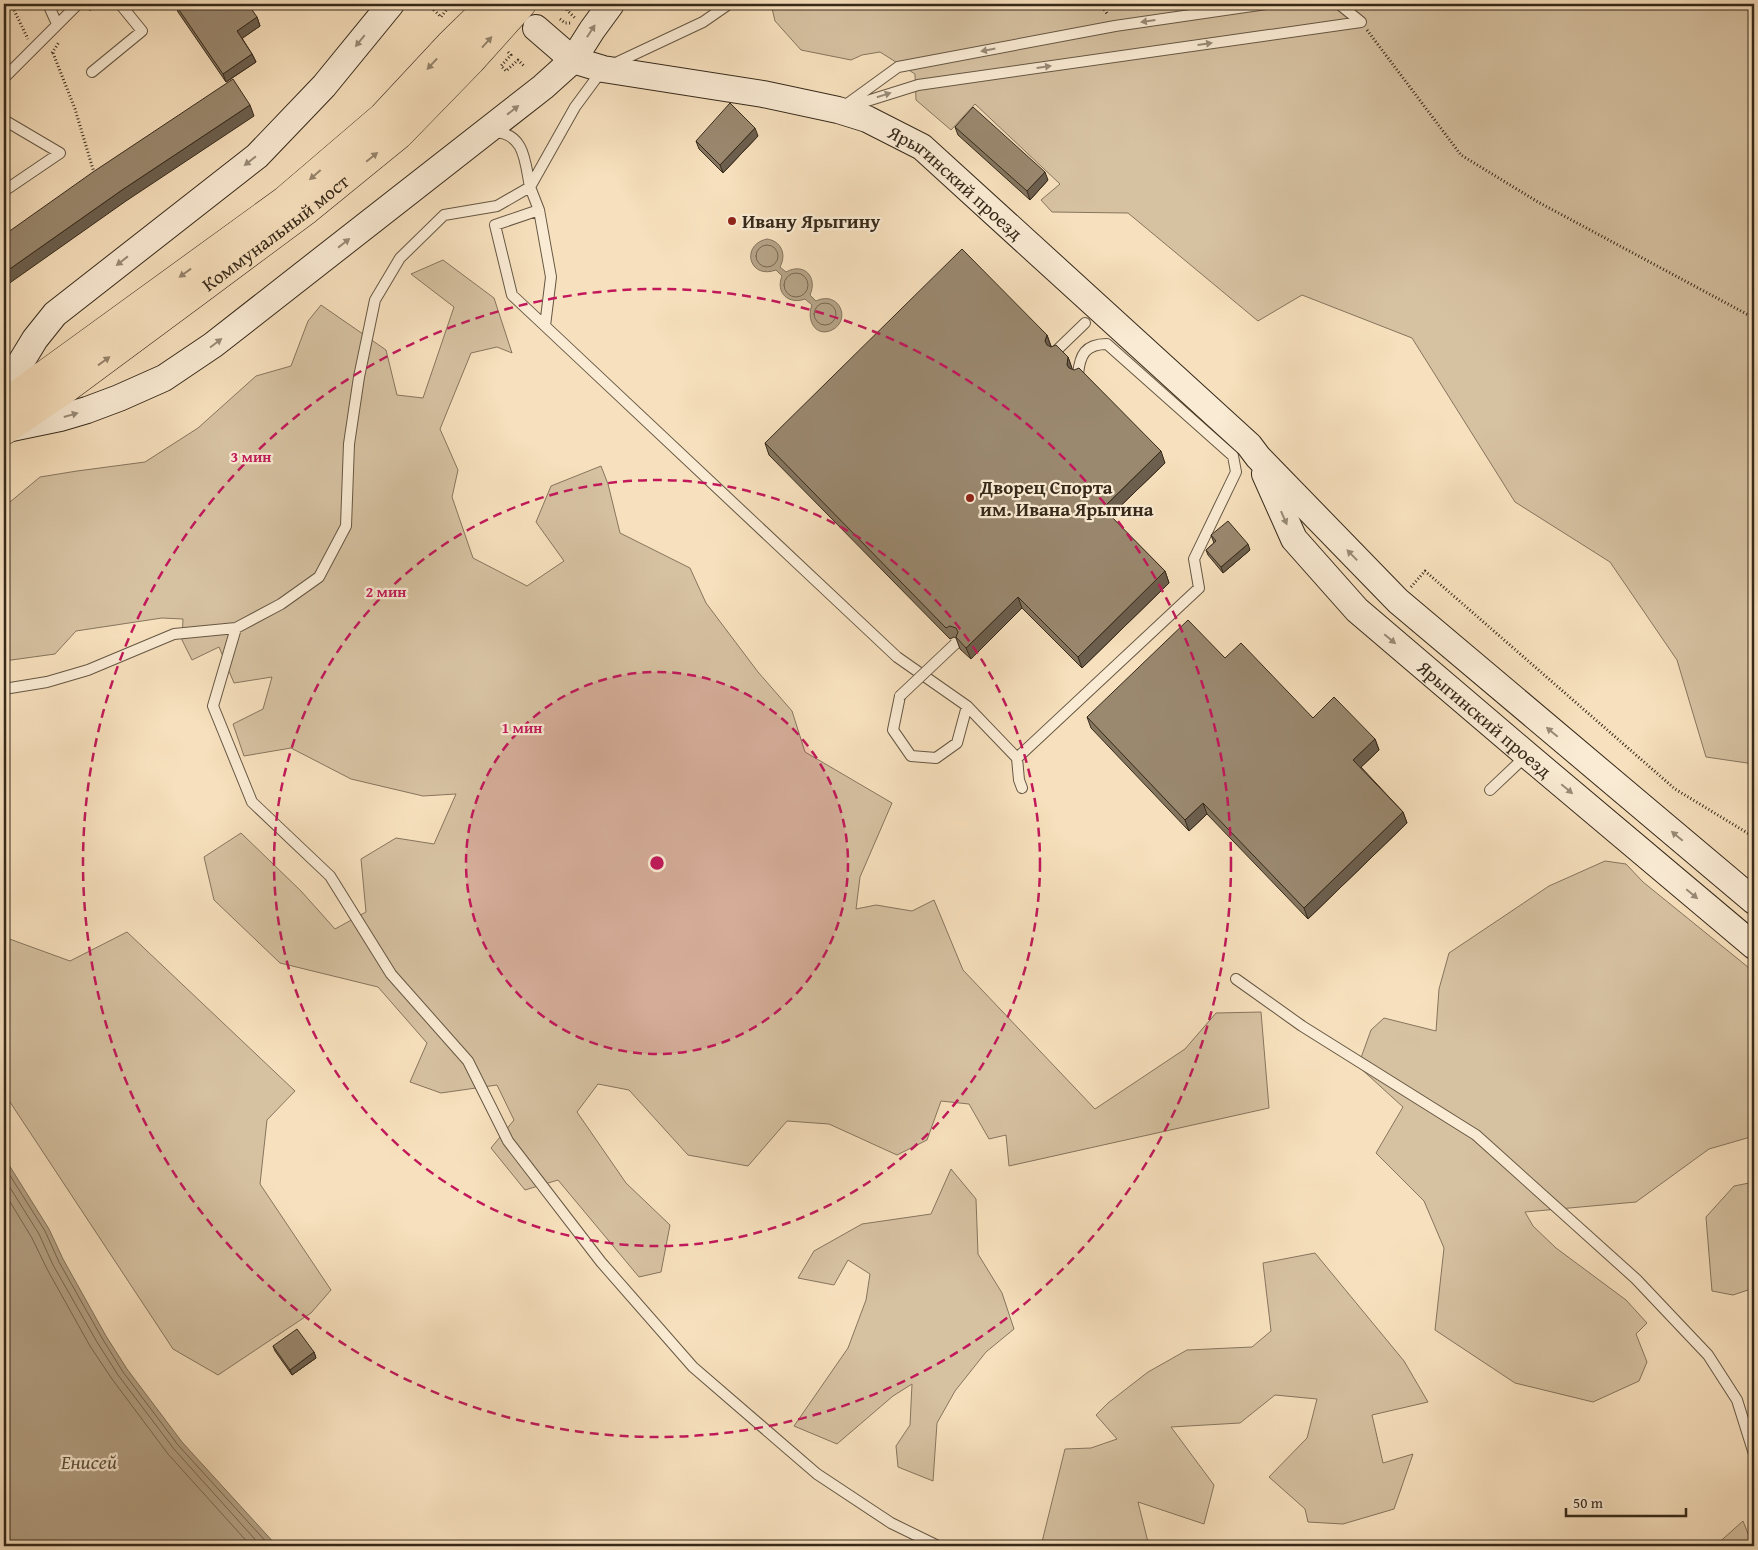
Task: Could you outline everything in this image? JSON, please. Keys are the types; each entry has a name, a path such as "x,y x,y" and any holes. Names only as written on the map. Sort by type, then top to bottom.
{"highway":[{"name":"Коммунальный мост","path":"5,421 286,200 382,117 450,44 491,4"},
{"name":"Коммунальный мост","path":"5,421 63,391 307,210 399,135 471,61 522,4"}],"main road":[{"path":"4,390 35,338 54,314 257,156 324,86 390,4"},
{"path":"5,421 87,410 164,378 213,345 543,87 573,60 611,4"},
{"path":"536,28 573,60"},
{"name":"Ярыгинский проезд","path":"573,60 603,68 763,94 838,110 867,119 922,147 1248,444 1258,457 1389,593 1754,901"},
{"name":"Ярыгинский проезд","path":"1258,457 1294,539 1357,610 1754,946"},
{"path":"1357,610 1389,593"}],"lane":[{"path":"48,4 56,24"},
{"path":"4,78 78,4"},
{"path":"92,72 142,30 120,4"},
{"path":"4,689 47,682 88,670 174,634 236,628 280,604 319,577 346,526 349,444 359,377 375,300 400,258 444,215 497,206 530,187 575,108 603,68 703,22 729,4"},
{"path":"838,110 898,67 1115,26 1266,4"},
{"path":"1339,4 1361,22"},
{"path":"838,110 918,85 1361,22"},
{"path":"4,120 60,153 4,191"},
{"path":"485,132 504,132 515,139 523,153 530,187 539,210 551,277 545,326"},
{"path":"539,210 495,225 512,295 897,658 967,706 1017,758 1019,780 1022,788"},
{"path":"1056,352 1085,323"},
{"path":"1017,758 1199,588 1194,559 1236,472 1233,456 1106,344 1097,344 1089,348 1080,358 1078,374"},
{"path":"236,628 213,706 252,802 330,876 392,974 468,1061 508,1141 601,1262 693,1367 817,1474 891,1523 938,1546"},
{"path":"955,644 900,696 893,730 911,756 936,758 957,743 967,706"},
{"path":"1490,790 1527,755"},
{"path":"1236,979 1302,1026 1476,1135 1636,1279 1708,1355 1737,1400 1754,1454"}],"path":[{"path":"438,4 434,10 441,17 451,4 458,10"},
{"path":"572,4 567,10 572,15"},
{"path":"1361,22 1461,154 1538,202 1754,318"},
{"path":"53,53 75,109 97,184"},
{"path":"511,55 501,66 506,70 518,60 525,67"},
{"path":"1389,593 1425,571 1675,789 1754,836"}],"shaded area":[{"path":"771,4 1754,4 1754,764 1706,757 1677,660 1610,562 1515,502 1412,338 1302,295 1258,321 1128,213 1052,212 1041,200 1060,184 975,104 951,130 916,100 915,74 880,52 862,55 851,60 801,50 775,21"},
{"path":"443,260 494,298 512,353 497,347 471,353 440,429 458,470 452,497 473,558 527,586 564,561 536,522 551,486 601,466 608,484 620,533 690,568 706,603 758,672 792,711 805,752 892,803 860,877 856,909 876,905 912,911 934,900 963,970 1095,1109 1185,1049 1216,1013 1261,1012 1269,1108 1009,1166 1006,1135 989,1139 969,1104 941,1101 927,1140 897,1155 829,1124 787,1121 748,1166 688,1155 629,1090 598,1084 577,1112 626,1183 670,1225 661,1272 639,1277 558,1180 525,1190 491,1148 514,1120 497,1085 441,1093 410,1082 427,1043 378,987 280,963 214,900 204,857 241,833 301,891 335,929 366,912 361,859 396,838 434,844 456,794 423,796 351,779 291,748 244,756 233,724 263,709 272,677 234,683 219,647 192,660 182,640 183,619 162,618 76,631 55,654 4,661 4,507 40,477 145,462 198,428 256,376 291,366 308,321 321,305 386,350 397,395 423,398 454,307 411,274"},
{"path":"1605,861 1626,864 1643,882 1754,972 1754,1136 1709,1149 1636,1202 1525,1212 1533,1226 1556,1248 1626,1300 1647,1323 1636,1334 1647,1362 1639,1381 1593,1402 1515,1383 1435,1330 1444,1248 1424,1201 1376,1153 1403,1107 1358,1066 1371,1030 1384,1018 1436,1031 1439,989 1449,953 1549,886"},
{"path":"127,932 295,1091 267,1120 260,1184 331,1290 311,1313 218,1375 173,1349 4,1093 4,937 70,961"},
{"path":"951,1169 976,1199 978,1254 1002,1293 1014,1329 986,1352 955,1391 937,1423 933,1481 898,1467 896,1446 910,1425 912,1384 893,1396 837,1444 794,1426 848,1348 866,1300 870,1274 848,1260 834,1285 798,1278 814,1251 862,1224 931,1214"},
{"path":"1754,1182 1754,1288 1733,1295 1712,1291 1706,1217 1734,1186"},
{"path":"1315,1253 1404,1361 1428,1402 1372,1415 1383,1463 1413,1454 1394,1509 1343,1524 1308,1522 1305,1509 1269,1477 1307,1438 1317,1399 1275,1395 1240,1423 1171,1427 1214,1485 1204,1524 1138,1502 1149,1546 1041,1546 1065,1449 1091,1448 1117,1439 1096,1415 1108,1403 1148,1372 1187,1350 1252,1347 1271,1331 1263,1263"},
{"path":"1743,1521 1753,1546 1715,1546"}],"water":[{"path":"767,239 776,242 783,253 780,267 786,272 793,269 804,270 811,277 812,288 810,295 816,301 831,299 840,308 841,320 832,330 821,331 813,326 810,316 812,305 805,299 794,300 785,296 780,288 782,276 776,270 767,272 759,270 754,266 751,260 753,248 759,242"},
{"name":"Енисей","path":"4,1157 49,1229 63,1259 106,1336 127,1369 182,1442 277,1546 4,1546"}],"building":[{"path":"175,4 248,4 257,17 237,31 252,54 223,74"},
{"path":"233,79 250,105 122,190 4,273 4,235 93,172"},
{"path":"730,103 755,128 720,165 696,141"},
{"path":"973,107 1045,172 1027,191 955,127"},
{"name":"Дворец Спорта им. Ивана Ярыгина","path":"962,249 1047,335 1045,341 1047,345 1051,347 1056,345 1068,357 1067,365 1069,368 1074,370 1079,368 1161,451 1103,508 1165,571 1078,657 1018,597 966,648 956,637 958,632 956,628 950,626 946,628 765,443"},
{"path":"1228,521 1248,544 1221,567 1206,550 1216,541 1211,535"},
{"path":"1188,620 1225,658 1241,643 1313,718 1334,697 1375,739 1353,760 1403,812 1304,908 1203,803 1185,820 1087,717"},
{"path":"297,1329 314,1352 290,1370 273,1346"}],"place":[{"name":"Ивану Ярыгину","path":"732,221"},
{"name":"Дворец Спорта им. Ивана Ярыгина","path":"970,498"}]}
